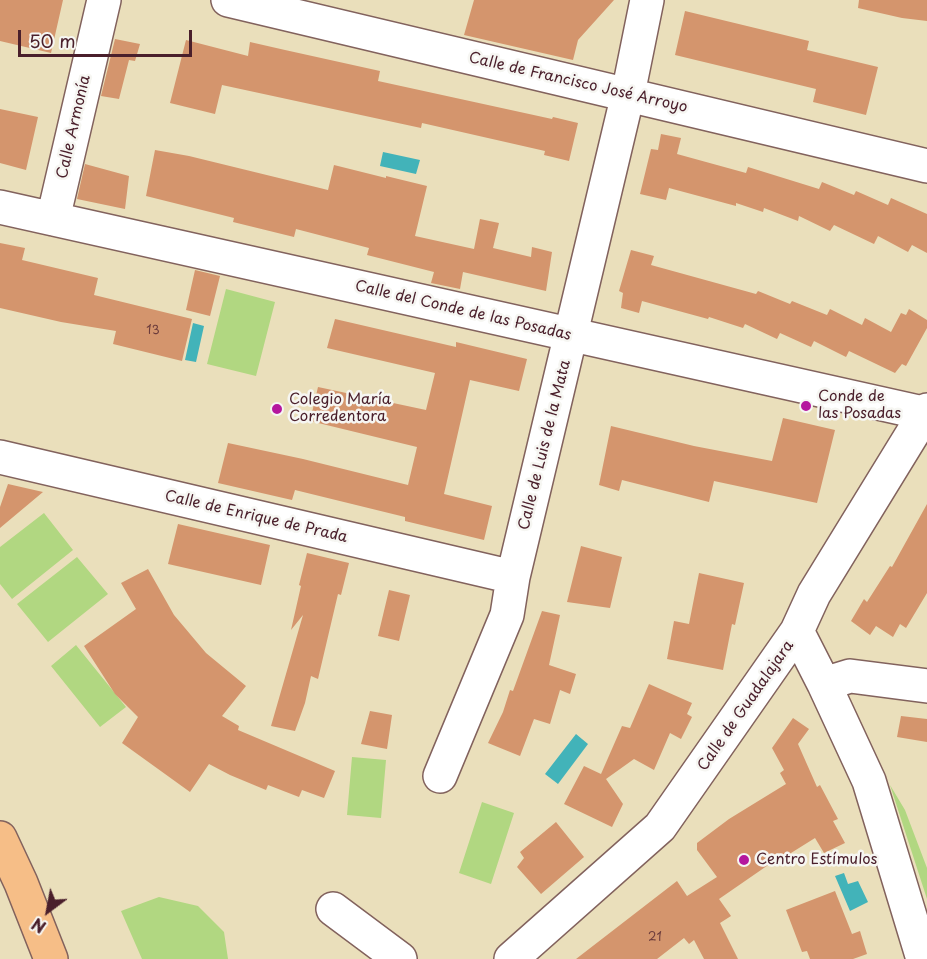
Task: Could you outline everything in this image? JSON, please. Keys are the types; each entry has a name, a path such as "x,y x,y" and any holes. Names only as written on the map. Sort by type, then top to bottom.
{"highway":[{"path":"0,838 58,959"},
{"path":"21,883 51,959"}],"street":[{"name":"Calle Armonía","path":"52,219 104,0"},
{"name":"Calle de Francisco José Arroyo","path":"228,0 927,166"},
{"name":"Calle de Luis de la Mata","path":"440,776 507,615 513,577 628,94 647,0"},
{"name":"Calle del Conde de las Posadas","path":"0,207 926,413"},
{"name":"Calle de Guadalajara","path":"511,959 660,827 797,631 814,594 926,413"},
{"name":"Calle de Enrique de Prada","path":"0,457 513,577"},
{"path":"797,631 869,781 923,959"},
{"path":"824,684 850,676 927,686"},
{"path":"333,909 400,959"}],"green space":[{"path":"226,289 275,302 256,376 207,364"},
{"path":"44,513 73,550 12,599 0,584 0,547"},
{"path":"77,557 108,594 48,642 17,604"},
{"path":"76,645 126,707 100,727 51,666"},
{"path":"352,757 386,760 381,818 347,815"},
{"path":"890,785 905,810 927,868 927,899"},
{"path":"482,802 514,813 491,884 459,873"},
{"path":"159,897 198,906 224,932 228,959 142,959 121,911"}],"water":[{"path":"383,152 420,160 416,174 380,166"},
{"path":"193,323 204,326 196,362 185,360"},
{"path":"576,734 588,744 558,784 545,774"},
{"path":"844,873 848,884 858,881 868,902 850,911 835,876"}],"building":[{"path":"0,0 63,0 51,53 0,41"},
{"path":"474,0 614,0 578,40 573,60 464,35"},
{"path":"859,0 927,0 927,21 858,8"},
{"path":"685,11 809,41 807,50 878,67 866,115 813,102 816,89 675,55"},
{"path":"115,39 140,44 135,61 129,60 119,99 101,96"},
{"path":"186,40 248,56 250,42 380,71 378,81 578,123 569,161 544,155 545,151 422,123 421,128 222,85 215,114 170,103"},
{"path":"0,109 38,117 26,170 0,163"},
{"path":"661,134 681,138 677,154 746,173 748,167 819,189 822,182 854,195 856,191 888,205 891,198 927,214 927,253 912,245 908,252 878,236 874,244 834,225 830,231 799,216 798,221 764,208 763,212 736,203 736,206 669,188 666,200 640,194 651,149 658,150"},
{"path":"155,150 189,156 328,190 334,165 427,186 415,236 474,249 480,219 499,223 493,248 531,257 532,247 552,252 546,291 463,272 460,289 431,283 434,272 367,255 369,248 296,229 294,237 233,222 234,218 146,196"},
{"path":"85,164 129,176 125,209 77,199"},
{"path":"0,243 25,248 22,260 98,278 94,295 192,319 182,361 113,344 116,331 61,322 0,308"},
{"path":"631,250 654,256 651,265 756,294 758,291 827,315 830,309 862,325 865,318 891,332 901,313 906,315 909,309 927,320 927,328 906,366 902,364 895,373 849,351 846,357 814,341 811,347 780,333 777,339 745,324 743,328 709,317 708,319 642,301 639,313 621,308 623,293 619,291"},
{"path":"195,270 220,276 210,316 186,310"},
{"path":"335,319 456,347 456,342 527,359 519,391 470,380 444,494 492,506 484,540 405,521 405,517 295,490 292,500 218,483 228,443 408,485 417,447 310,421 318,387 426,410 435,373 327,348"},
{"path":"783,418 835,430 817,503 714,481 709,502 622,480 619,491 599,485 611,426 694,446 772,461"},
{"path":"8,484 43,492 0,528 0,507"},
{"path":"927,504 927,593 906,628 900,624 893,637 876,626 870,635 851,621 864,599 867,602 890,566 892,567"},
{"path":"178,524 270,545 261,585 168,564"},
{"path":"581,546 622,557 610,608 567,602"},
{"path":"307,553 349,563 341,595 338,594 318,679 311,676 295,731 271,726 303,615 291,630"},
{"path":"148,569 174,615 206,653 246,686 222,716 239,726 238,730 335,771 324,798 302,790 299,797 268,785 266,790 209,764 190,792 122,743 138,717 115,694 84,646 136,609 121,583"},
{"path":"699,573 744,583 735,625 732,624 723,670 667,659 674,621 689,624"},
{"path":"389,590 410,595 399,641 378,636"},
{"path":"542,611 560,615 549,665 576,674 570,694 560,690 550,724 534,719 520,756 488,743 503,712 510,690 513,691"},
{"path":"649,684 692,703 687,714 692,717 681,739 670,733 654,770 634,759 606,779 623,804 612,827 564,804 584,766 601,774 622,726 630,728"},
{"path":"370,711 392,715 387,749 361,744"},
{"path":"901,716 927,719 927,742 897,737"},
{"path":"793,718 809,729 798,744 817,787 820,785 838,819 833,821 845,843 824,853 815,838 775,863 774,861 719,899 731,916 720,923 738,959 704,959 694,940 689,944 684,938 657,959 576,959 677,881 687,896 717,877 697,850 697,843 729,819 786,784 780,773 784,770 772,748"},
{"path":"556,822 584,857 541,894 517,867 524,858 520,852"},
{"path":"835,891 852,934 860,931 867,954 853,959 810,959 807,951 802,952 786,910"}],"place":[{"name":"Conde de las Posadas","path":"806,406"},
{"name":"Colegio María Corredentora","path":"277,409"},
{"name":"Centro Estímulos","path":"744,860"}]}
